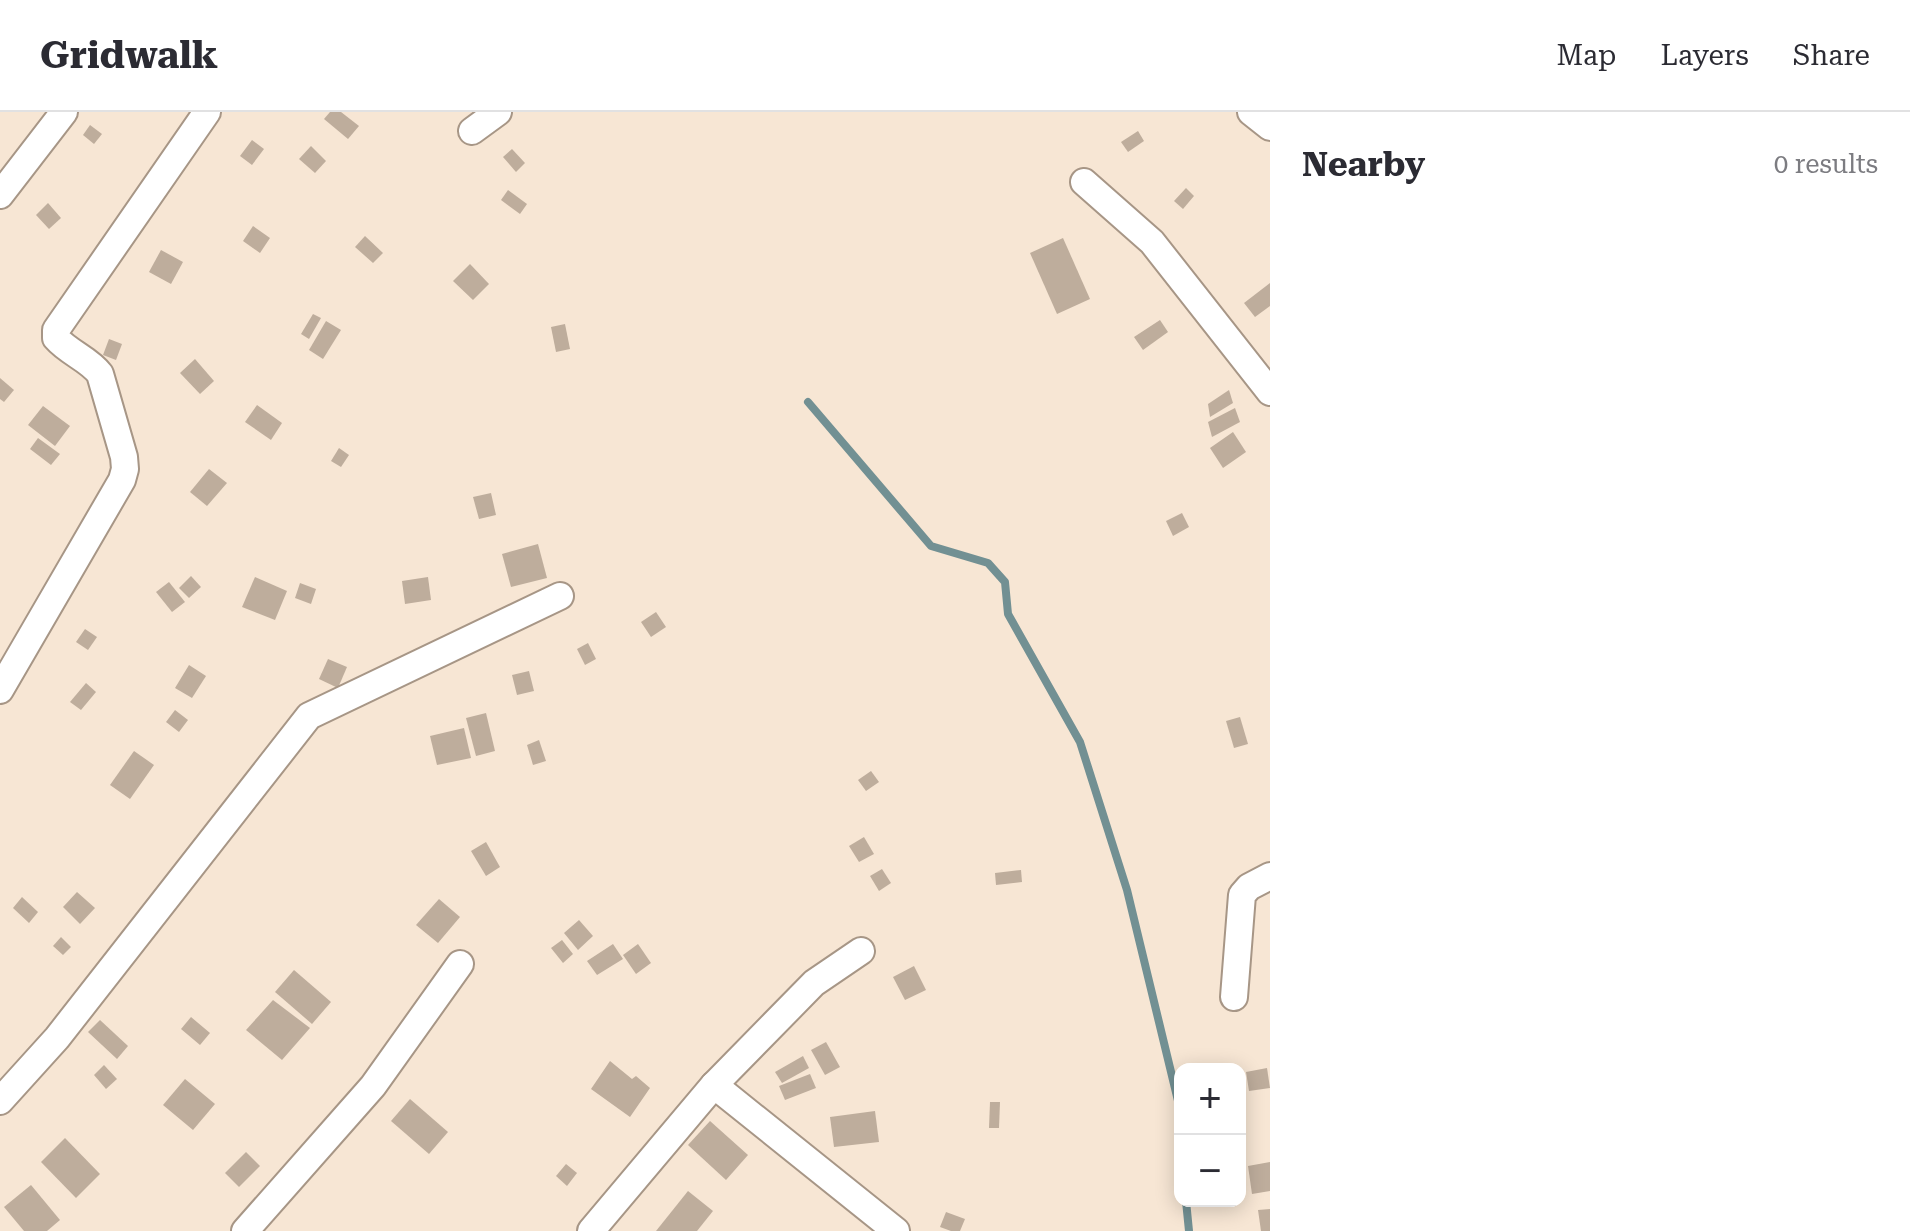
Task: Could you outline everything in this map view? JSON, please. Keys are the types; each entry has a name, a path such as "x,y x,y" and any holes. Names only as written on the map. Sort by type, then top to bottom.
{"street":[{"path":"0,195 64,112"},
{"path":"0,690 122,480 125,469 100,374 95,367 62,345 56,338 56,330 207,112"},
{"path":"472,131 498,112"},
{"path":"1251,112 1270,127"},
{"path":"1084,182 1152,242 1270,392"},
{"path":"0,1101 57,1038 309,716 560,596"},
{"path":"1234,997 1242,895 1249,887 1270,876"},
{"path":"591,1231 714,1085 814,983 861,951"},
{"path":"245,1231 373,1086 460,964"},
{"path":"714,1085 896,1231"}],"building":[{"path":"330,112 341,112 359,126 348,139 324,119"},
{"path":"90,125 102,134 94,144 83,135"},
{"path":"1138,131 1144,141 1128,152 1121,142"},
{"path":"252,140 264,149 252,165 240,156"},
{"path":"311,146 326,161 315,173 299,159"},
{"path":"512,149 525,163 516,172 503,157"},
{"path":"1186,188 1194,196 1183,209 1174,201"},
{"path":"508,190 527,204 520,214 501,200"},
{"path":"48,203 61,218 49,229 36,215"},
{"path":"253,226 270,238 260,253 243,241"},
{"path":"365,236 383,253 373,263 355,247"},
{"path":"1063,238 1090,299 1057,314 1030,253"},
{"path":"161,250 183,262 171,284 149,272"},
{"path":"470,264 489,284 473,300 453,281"},
{"path":"1270,283 1270,306 1255,317 1244,303"},
{"path":"313,314 321,318 309,339 301,334"},
{"path":"1160,320 1168,332 1143,350 1134,337"},
{"path":"326,321 341,330 323,359 309,350"},
{"path":"565,324 570,349 556,352 551,327"},
{"path":"109,339 122,344 116,360 103,355"},
{"path":"195,359 214,381 200,394 180,373"},
{"path":"0,378 14,390 4,402 0,399"},
{"path":"1229,390 1233,403 1210,417 1208,404"},
{"path":"257,405 282,423 271,440 245,422"},
{"path":"43,406 70,426 55,446 28,425"},
{"path":"1235,408 1240,422 1212,437 1208,422"},
{"path":"1233,432 1246,452 1223,468 1210,448"},
{"path":"38,438 60,454 51,465 30,449"},
{"path":"339,448 349,455 341,467 331,461"},
{"path":"209,469 227,483 207,506 190,492"},
{"path":"491,493 496,515 479,519 473,497"},
{"path":"1182,513 1189,527 1173,536 1166,521"},
{"path":"538,544 547,578 511,587 502,554"},
{"path":"191,576 201,587 189,598 179,588"},
{"path":"255,577 287,591 275,620 242,607"},
{"path":"428,577 431,600 405,604 402,581"},
{"path":"169,582 185,602 172,612 156,592"},
{"path":"300,583 316,589 311,604 295,598"},
{"path":"656,612 666,627 651,637 641,622"},
{"path":"85,629 97,637 88,650 76,642"},
{"path":"588,643 596,659 585,665 577,649"},
{"path":"328,659 347,667 338,688 319,679"},
{"path":"189,665 206,676 192,698 175,688"},
{"path":"529,671 534,691 517,695 512,675"},
{"path":"86,683 96,692 81,710 70,702"},
{"path":"175,710 188,720 179,732 166,722"},
{"path":"486,713 495,751 476,756 466,718"},
{"path":"1240,717 1248,744 1234,748 1226,721"},
{"path":"464,728 471,758 437,765 430,736"},
{"path":"539,740 546,761 533,765 527,745"},
{"path":"134,751 154,765 130,799 110,785"},
{"path":"871,771 879,782 866,791 858,780"},
{"path":"864,837 874,854 859,862 849,846"},
{"path":"486,842 500,867 486,876 471,851"},
{"path":"882,869 891,883 879,891 870,876"},
{"path":"1021,870 1022,882 996,885 995,873"},
{"path":"77,892 95,908 80,924 63,907"},
{"path":"22,897 38,912 29,923 13,908"},
{"path":"439,899 460,917 438,943 416,925"},
{"path":"579,920 593,936 578,950 564,933"},
{"path":"61,937 71,947 63,955 53,946"},
{"path":"562,940 573,954 563,963 551,948"},
{"path":"613,944 623,959 597,975 587,961"},
{"path":"638,944 651,963 636,974 623,955"},
{"path":"914,966 926,990 905,1000 893,977"},
{"path":"294,970 331,1002 312,1024 275,992"},
{"path":"273,1000 310,1028 282,1060 246,1030"},
{"path":"191,1017 210,1033 200,1045 181,1029"},
{"path":"100,1020 128,1046 117,1059 88,1032"},
{"path":"826,1042 840,1067 825,1075 811,1050"},
{"path":"803,1056 809,1068 782,1083 775,1072"},
{"path":"610,1061 632,1079 636,1076 650,1088 630,1117 591,1089"},
{"path":"104,1065 117,1079 106,1089 94,1075"},
{"path":"1267,1068 1270,1088 1249,1091 1246,1072"},
{"path":"810,1074 816,1088 785,1100 779,1086"},
{"path":"185,1079 215,1104 193,1130 163,1105"},
{"path":"410,1099 448,1132 429,1154 391,1121"},
{"path":"990,1102 1000,1102 999,1128 989,1128"},
{"path":"875,1111 879,1142 834,1147 830,1117"},
{"path":"710,1121 748,1155 726,1180 688,1145"},
{"path":"65,1138 100,1174 76,1198 41,1162"},
{"path":"246,1152 260,1166 239,1187 225,1173"},
{"path":"1270,1162 1270,1191 1252,1194 1248,1166"},
{"path":"566,1164 577,1173 567,1186 556,1176"},
{"path":"31,1185 60,1220 47,1231 24,1231 4,1207"},
{"path":"688,1191 713,1211 697,1231 656,1231"},
{"path":"1270,1209 1270,1231 1261,1231 1258,1210"},
{"path":"946,1212 965,1219 960,1231 940,1227"}],"waterway":[{"path":"808,402 931,546 988,563 1005,582 1008,614 1080,742 1127,890 1174,1084"},
{"path":"1187,1207 1189,1231"}]}
